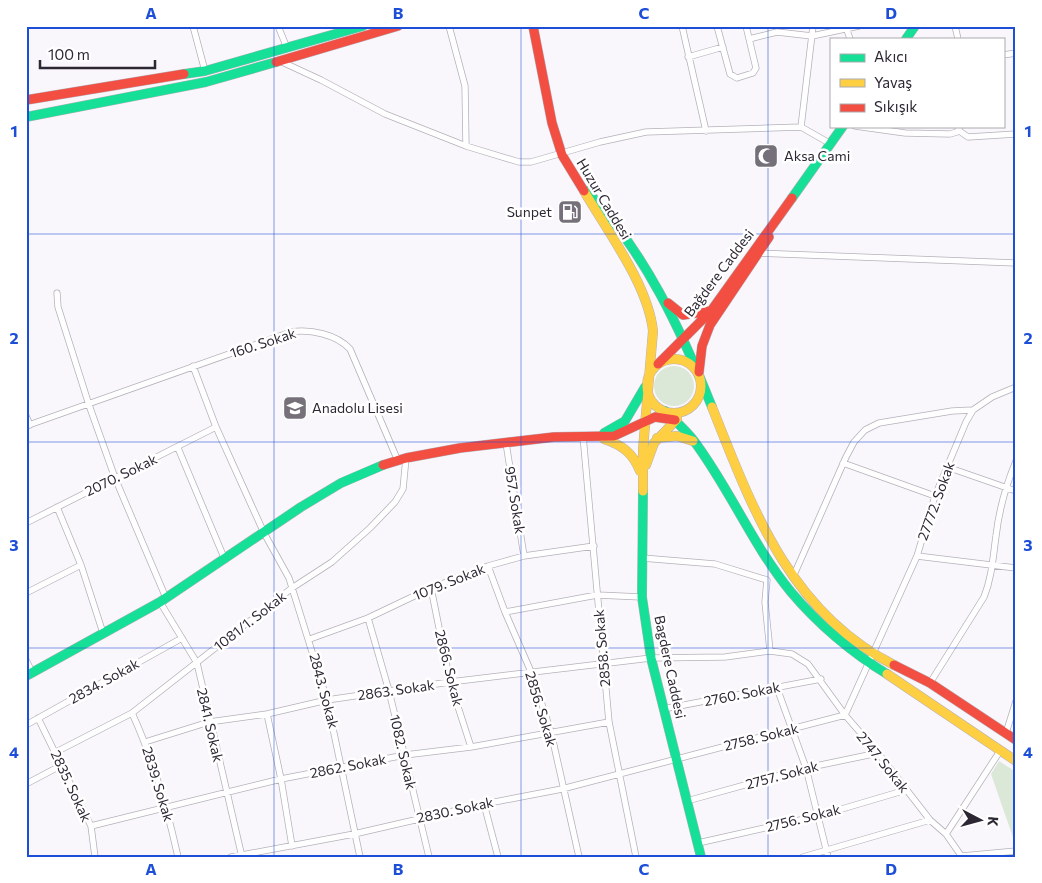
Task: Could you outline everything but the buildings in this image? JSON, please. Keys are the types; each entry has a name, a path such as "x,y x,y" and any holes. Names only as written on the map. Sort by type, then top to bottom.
{"main road":[{"path":"26,100 205,71 363,26"},
{"path":"26,117 206,82 398,26"},
{"name":"Huzur Caddesi","path":"533,26 552,123 562,155 649,306 653,335 647,381"},
{"path":"907,38 915,26"},
{"name":"Bağdere Caddesi","path":"699,374 702,345 709,326 778,218 842,128"},
{"path":"573,176 608,213 638,256 662,296 699,374 746,492 780,559 793,578 822,612 872,654 930,683 1016,740"},
{"name":"Bağdere Caddesi","path":"658,364 711,311 757,252"},
{"path":"662,296 683,315 711,311"},
{"path":"594,436 613,430 624,423 651,371 658,364 668,359 684,360 693,366 699,374 700,395 694,404 675,420 650,448 643,480"},
{"path":"647,381 648,392 652,402 675,420 694,441 791,592 829,630 868,663 898,681 1016,761"},
{"path":"643,480 647,381"},
{"path":"665,411 675,413 685,411"},
{"path":"29,674 163,600 341,483 375,468 402,460 460,448 619,434 644,421 659,417 675,420"},
{"path":"594,436 625,447 636,459 643,480"},
{"path":"657,438 677,436 694,441"},
{"name":"Bagdere Caddesi","path":"643,480 642,597 651,658 701,857"}],"street":[{"path":"193,26 205,71"},
{"path":"278,26 287,48"},
{"path":"449,26 465,86 466,146"},
{"path":"682,26 706,132"},
{"path":"717,26 732,76 737,78 753,73 756,64 746,26"},
{"path":"801,127 813,26"},
{"path":"749,39 776,29 812,36 859,26"},
{"path":"847,30 850,38"},
{"path":"688,57 723,47"},
{"path":"280,61 385,114 466,146 519,162 531,162 562,155 630,134 801,127 831,144"},
{"path":"869,128 905,133 950,134 959,128 965,136 974,137 1016,134"},
{"path":"757,252 1016,263"},
{"name":"2841. Sokak","path":"57,293 58,307 115,478 163,600 197,663 209,722 242,856"},
{"name":"160. Sokak","path":"28,425 291,332 302,330 312,331 343,342 354,355 402,460"},
{"name":"2843. Sokak","path":"193,366 216,427 264,533 289,578 310,640 327,700 360,857"},
{"path":"793,578 843,463 859,436 865,430 879,423 952,410 973,410 992,397 1016,387"},
{"name":"27772. Sokak","path":"973,410 935,496 917,556 1016,568"},
{"path":"26,416 28,425"},
{"name":"2070. Sokak","path":"27,522 178,448 216,427"},
{"name":"2858. Sokak","path":"583,436 594,546 602,665 609,722 636,857"},
{"name":"957. Sokak","path":"506,443 524,556"},
{"path":"178,448 225,560"},
{"name":"1081/1. Sokak","path":"56,752 132,713 292,588 332,562 395,502 403,489 402,460"},
{"path":"930,683 984,597 993,565 996,535 1006,486 1016,461"},
{"path":"843,463 935,496"},
{"path":"947,467 1016,491"},
{"path":"57,507 81,565 103,633"},
{"name":"1079. Sokak","path":"310,640 368,618 431,588 488,566 524,556 594,546"},
{"path":"845,715 917,556"},
{"path":"642,558 715,564 768,580"},
{"path":"26,593 81,565"},
{"name":"2856. Sokak","path":"488,566 505,612 532,674 551,732 578,857"},
{"path":"651,658 725,657 770,651 765,602 768,580 776,571"},
{"name":"2866. Sokak","path":"431,588 450,682 470,747"},
{"path":"505,612 597,595 642,597"},
{"name":"1082. Sokak","path":"368,618 389,691 418,818 429,857"},
{"name":"2834. Sokak","path":"26,725 182,638"},
{"name":"2747. Sokak","path":"770,651 792,654 808,664 821,679 845,715 878,753 930,820 946,834 962,856"},
{"name":"2863. Sokak","path":"146,742 209,722 267,714 327,700 450,682 532,674 651,658"},
{"path":"26,660 29,674"},
{"name":"2760. Sokak","path":"663,709 821,679"},
{"path":"777,688 794,730 806,768 827,854"},
{"path":"1006,733 1016,701"},
{"name":"2839. Sokak","path":"132,713 146,742 167,807 178,857"},
{"path":"267,714 281,779 292,846"},
{"name":"2758. Sokak","path":"677,757 794,730 845,715"},
{"name":"2835. Sokak","path":"38,718 90,826 94,857"},
{"name":"2862. Sokak","path":"90,826 281,779 405,755 470,747 609,722"},
{"path":"946,834 1000,751"},
{"name":"2757. Sokak","path":"687,801 806,768 878,753"},
{"name":"2830. Sokak","path":"231,857 354,834 418,818 562,789 677,757"},
{"path":"26,784 62,765"},
{"name":"2756. Sokak","path":"698,843 818,816 906,790"},
{"path":"484,804 498,857"},
{"path":"803,857 827,854 930,820"},
{"path":"962,856 1016,851"}],"green space":[{"path":"674,366 685,369 691,375 694,386 691,397 685,403 674,406 663,403 657,397 654,386 657,375 663,369"},
{"path":"999,761 1016,772 1016,846 991,774"}],"traffic: fast":[{"path":"184,74 205,71 363,26"},
{"path":"907,38 915,26"},
{"path":"26,117 206,82 276,62"},
{"path":"792,198 842,128"},
{"path":"587,191 627,240 660,293 688,349 712,407"},
{"path":"604,433 625,421 645,387"},
{"path":"665,411 688,433 707,459 753,537 791,592 836,637 861,657 887,674"},
{"path":"26,676 160,602 301,507 341,483 383,465"},
{"path":"643,491 642,597 651,658 701,857"}],"traffic: slow":[{"path":"584,191 626,259 650,313 653,331 643,449 643,491"},
{"path":"669,359 679,359 689,363 697,371 701,386 697,401 689,409 679,413 669,413 659,409 651,401 647,391 647,381 651,371 659,363 669,359"},
{"path":"712,407 760,519 779,554 801,587 827,617 858,643 894,665"},
{"path":"646,465 654,443 677,419"},
{"path":"657,438 677,436 693,441"},
{"path":"604,439 626,450 634,459 640,471"},
{"path":"887,674 1016,761"}],"traffic: jam":[{"path":"276,62 398,26"},
{"path":"533,26 552,123 562,155 584,191"},
{"path":"26,100 184,74"},
{"path":"658,364 711,311 792,198"},
{"path":"699,372 702,346 710,325 769,237"},
{"path":"668,303 683,315 710,311"},
{"path":"383,465 406,458 460,448 554,437 614,436 655,417 675,420"},
{"path":"894,665 930,683 1016,740"}],"place":[{"name":"Aksa Cami","path":"766,156"},
{"name":"Sunpet","path":"570,212"},
{"name":"Anadolu Lisesi","path":"295,408"}]}
